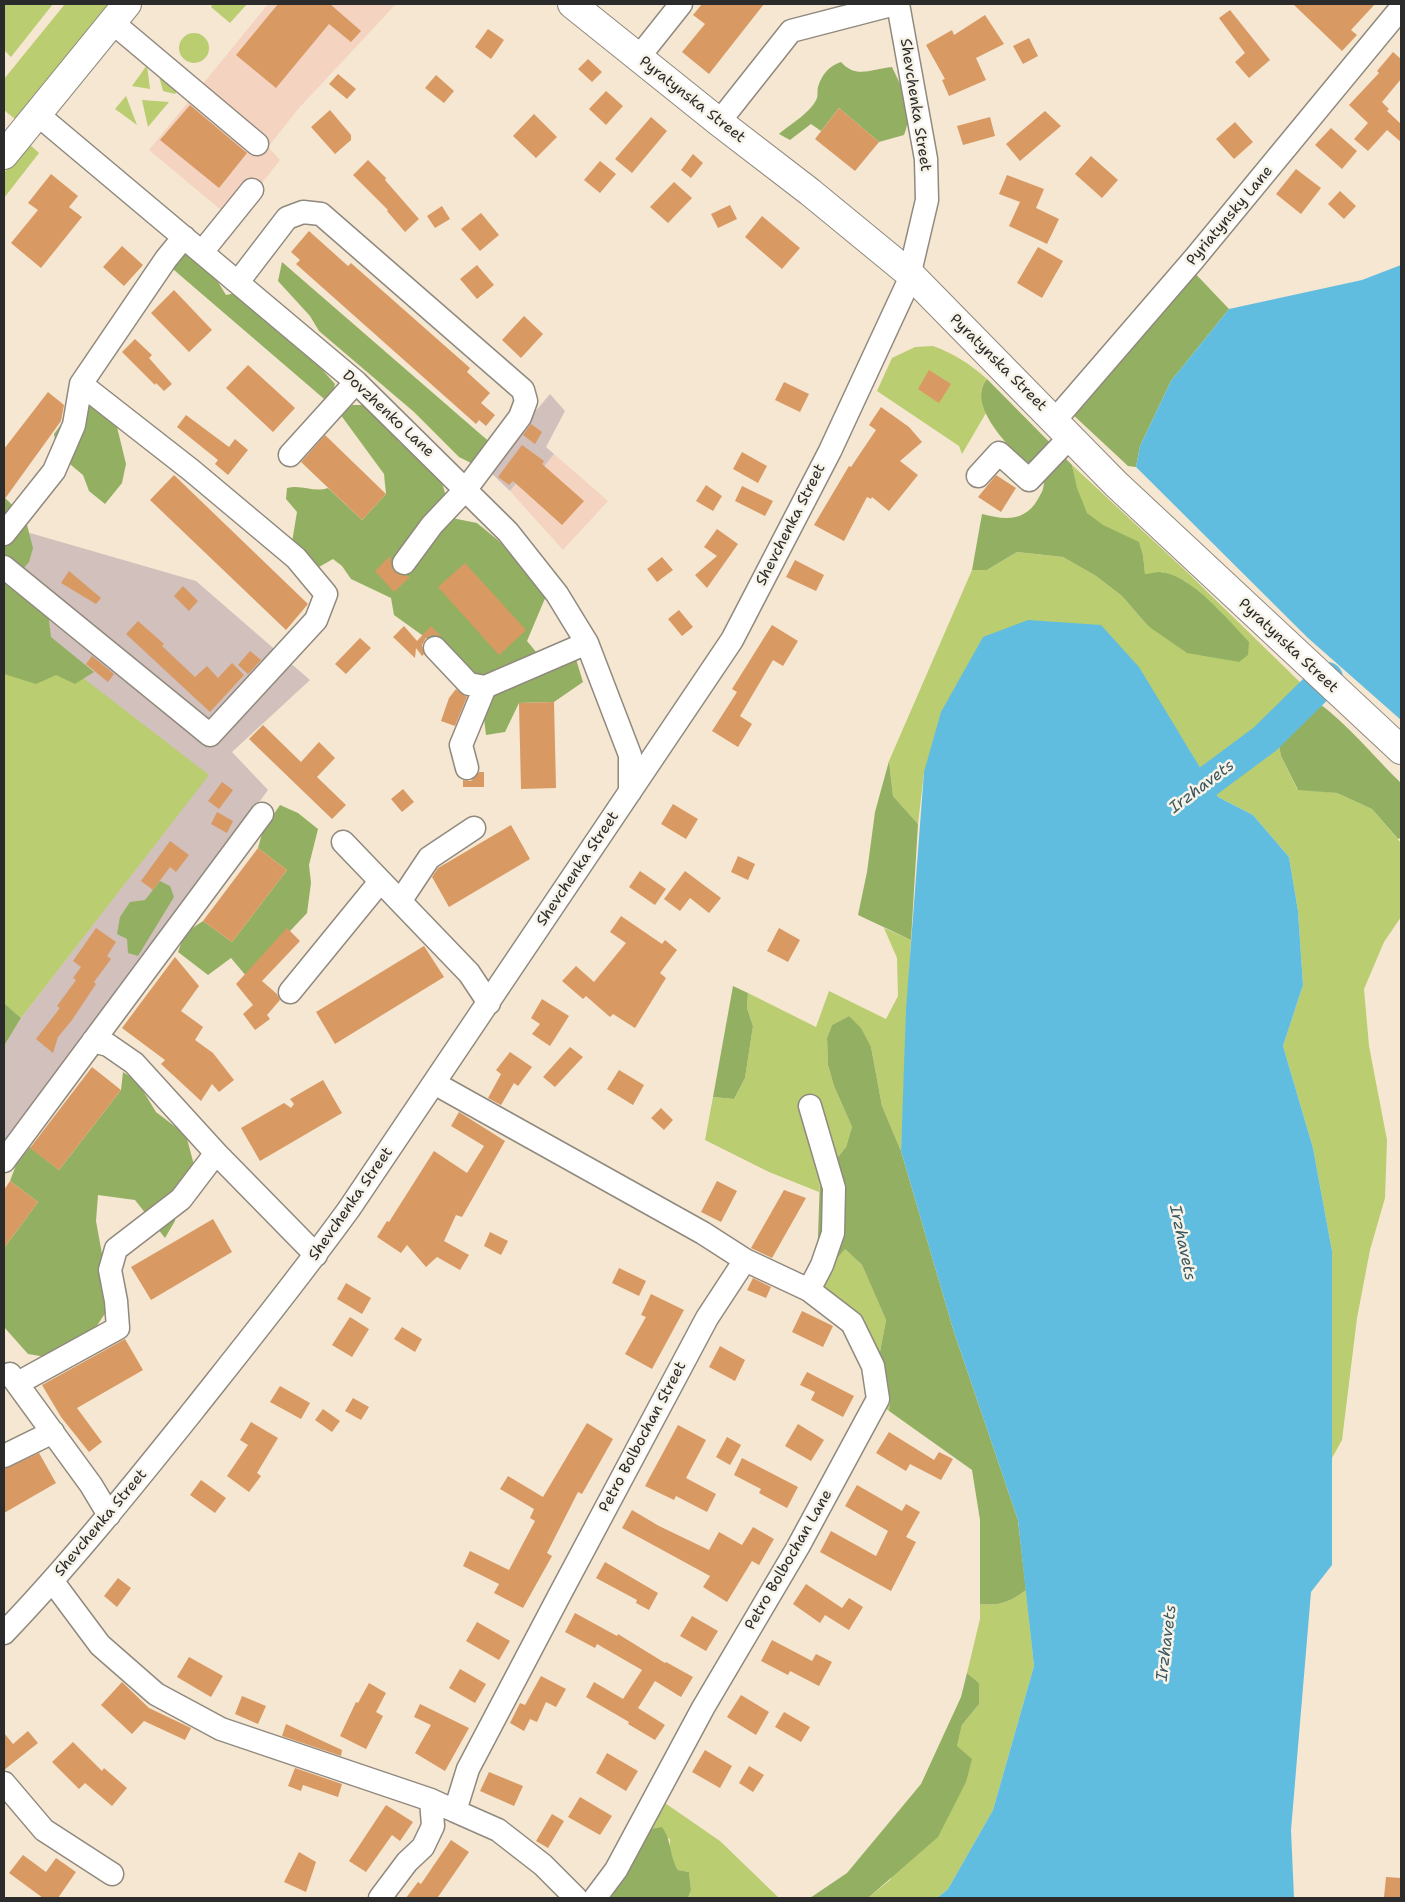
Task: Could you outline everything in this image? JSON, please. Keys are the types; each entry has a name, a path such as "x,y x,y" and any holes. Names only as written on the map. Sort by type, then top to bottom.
{"main road":[{"name":"Pyratynska Street","path":"572,4 810,192 911,275 1116,484 1401,750"},
{"path":"4,155 120,13"}],"street":[{"path":"638,58 681,4"},
{"path":"719,122 791,31 897,4"},
{"name":"Shevchenka Street","path":"4,1633 52,1582 109,1515 316,1255 489,1003 732,640 830,451 911,275 927,200 926,159 897,4"},
{"name":"Pyriatynsky Lane","path":"978,476 999,453 1029,480 1063,428 1194,259 1401,8"},
{"path":"120,13 257,144"},
{"name":"Dovzhenko Lane","path":"37,114 356,382 466,488 508,532 557,594 586,643 630,755 630,792"},
{"path":"202,252 252,190"},
{"path":"238,282 287,218 303,212 321,214 523,390 526,402 520,417 466,488 432,526 404,563"},
{"path":"4,534 54,471 74,425 81,384 166,258 184,237"},
{"path":"290,455 356,382"},
{"path":"4,567 210,735 316,620 326,594 296,558 191,470 81,384"},
{"path":"435,648 469,684 485,687 586,643"},
{"path":"467,768 461,744 485,687"},
{"path":"4,1162 262,814"},
{"path":"401,900 429,858 474,828"},
{"path":"343,842 379,883 401,900 469,973 489,1003"},
{"path":"290,992 379,883"},
{"path":"93,1041 108,1045 134,1063 216,1153 316,1255"},
{"path":"434,1082 703,1233 745,1260"},
{"path":"810,1106 834,1188 833,1234 822,1265 810,1290"},
{"path":"109,1515 91,1485 53,1432 11,1380 118,1328 116,1301 110,1270 116,1249 181,1199 216,1153"},
{"name":"Petro Bolbochan Lane","path":"595,1898 616,1870 703,1708 798,1547 878,1399 873,1366 852,1323 810,1290 745,1260"},
{"name":"Petro Bolbochan Street","path":"456,1810 468,1769 558,1596 707,1318 745,1260"},
{"path":"4,1456 53,1432"},
{"path":"52,1582 100,1645 156,1694 221,1729 431,1800 498,1830 543,1865 576,1898"},
{"path":"4,1783 44,1830 112,1874"},
{"path":"380,1898 407,1862 423,1847 434,1826 431,1800"}],"shaded area":[{"path":"268,4 396,4 299,108 268,147 280,160 233,220 149,150"},
{"path":"550,394 565,411 546,447 554,454 535,478 526,471 510,491 487,469"},
{"path":"554,454 608,501 563,550 510,491 526,471 536,477"},
{"path":"30,533 196,581 310,680 232,752 268,790 4,1152 4,1046 21,1018 208,775 21,631 4,563"}],"green space":[{"path":"4,4 53,4 11,57 4,50"},
{"path":"65,4 108,4 15,119 4,110 4,79"},
{"path":"213,4 247,4 230,23 211,7"},
{"path":"194,33 205,37 209,48 205,59 194,63 183,59 179,48 183,37"},
{"path":"841,62 858,72 892,67 907,100 908,116 904,135 879,142 839,108 821,131 811,124 790,140 779,134 810,109 817,98 818,87 824,74"},
{"path":"147,65 150,89 132,86"},
{"path":"157,69 180,86 175,94 163,91"},
{"path":"126,96 137,125 115,109"},
{"path":"142,100 169,102 148,127"},
{"path":"28,143 39,153 4,198 4,173"},
{"path":"188,253 215,277 226,295 236,293 303,348 335,384 330,404 167,264 177,255"},
{"path":"282,262 493,445 473,464 459,457 414,412 319,331 310,316 278,281"},
{"path":"1189,267 1229,309 1171,381 1140,446 1136,467 1128,466 1070,412"},
{"path":"933,346 962,360 987,379 981,391 986,413 962,454 959,446 877,391 892,358 915,347"},
{"path":"987,379 1072,465 1077,488 1087,513 1103,525 1139,542 1143,555 1145,574 1160,572 1172,575 1197,589 1249,642 1248,655 1239,662 1187,653 1148,626 1122,596 1096,576 1063,557 1017,552 987,570 972,570 982,514 1006,518 1027,512 1038,499 1044,483 1044,480 1011,448 989,419 983,404 981,391"},
{"path":"86,402 108,417 117,427 126,464 122,483 105,504 89,491 83,475 71,465 56,444 54,434 71,411"},
{"path":"352,405 366,405 385,421 399,442 441,479 452,518 477,523 499,541 546,596 527,641 537,653 576,659 583,682 554,702 519,703 505,732 486,735 482,702 440,648 394,615 391,598 351,579 342,566 333,559 319,567 306,584 289,560 297,512 286,499 287,488 298,487 318,490 328,488 362,520 386,494 384,474 340,414"},
{"path":"1072,465 1187,572 1307,689 1275,722 1281,756 1297,789 1337,793 1372,809 1401,843 1401,917 1384,942 1364,989 1369,1046 1387,1140 1385,1198 1370,1250 1357,1318 1342,1440 1332,1458 1332,1251 1313,1148 1283,1046 1303,985 1298,911 1289,857 1253,815 1218,797 1178,732 924,772 918,824 893,796 889,761 972,570 987,570 1017,552 1063,557 1096,576 1122,596 1148,626 1220,658 1239,662 1233,626 1219,610 1185,581 1162,572 1145,575 1143,555 1139,543 1105,527 1088,514 1079,498"},
{"path":"5,498 25,517 33,548 29,562 11,583 48,612 51,637 94,672 75,684 56,675 36,684 4,674"},
{"path":"4,617 209,775 21,1018 4,1003"},
{"path":"1316,701 1350,730 1401,783 1401,838 1398,839 1372,809 1337,793 1298,790 1281,756 1277,735"},
{"path":"889,761 893,796 918,824 911,940 858,915 867,872 875,812"},
{"path":"280,805 298,813 318,829 309,865 311,883 307,913 247,977 231,958 208,975 178,952 185,933 203,921 232,942 287,870 258,848 263,830"},
{"path":"160,881 170,886 174,897 138,956 128,953 127,939 117,934 120,917 130,902 145,900"},
{"path":"884,928 911,940 901,1151 882,1106 871,1047 849,1016 832,1025 827,1038 828,1065 834,1086 852,1127 846,1147 820,1179 819,1192 769,1172 705,1140 713,1097 734,1099 745,1078 753,1026 747,1008 748,993 816,1027 829,991 886,1019 898,996 897,958"},
{"path":"733,986 748,993 747,1008 753,1026 745,1078 734,1099 713,1097"},
{"path":"4,1003 21,1018 4,1046"},
{"path":"849,1016 861,1028 871,1047 882,1106 901,1151 954,1332 1018,1520 1026,1590 1015,1598 1004,1602 980,1604 980,1520 972,1470 889,1411 890,1398 887,1378 879,1357 886,1320 862,1265 845,1249 837,1258 817,1264 820,1179 846,1147 852,1127 834,1086 828,1065 827,1038 832,1025"},
{"path":"123,1072 137,1081 156,1112 186,1135 194,1165 179,1185 175,1221 165,1238 135,1200 98,1195 96,1221 102,1254 100,1274 108,1309 96,1327 46,1357 28,1354 4,1327 4,1248 38,1202 10,1181 16,1165 30,1147 59,1170 121,1090"},
{"path":"845,1249 862,1265 886,1320 879,1357 887,1378 890,1398 889,1411 870,1397 868,1369 847,1326 804,1299 817,1264"},
{"path":"1026,1590 1034,1666 993,1810 948,1889 937,1898 868,1898 890,1880 957,1746 962,1725 979,1704 979,1683 967,1673 980,1619 980,1604 1004,1602 1015,1598"},
{"path":"967,1673 979,1683 979,1704 962,1725 957,1746 972,1759 966,1782 938,1837 868,1898 810,1898 847,1873 921,1784 961,1697"},
{"path":"649,1792 720,1841 779,1898 688,1898 691,1890 689,1872 678,1870 670,1857 670,1839 647,1830 611,1898 580,1898 596,1882"},
{"path":"662,1827 668,1838 678,1870 689,1872 691,1890 688,1898 611,1898 647,1830"}],"water":[{"path":"1401,265 1401,720 1308,638 1136,467 1140,446 1171,381 1229,309 1362,280"},
{"path":"1028,620 1101,625 1139,667 1218,797 1253,815 1289,857 1298,911 1303,985 1283,1046 1313,1148 1332,1251 1332,1565 1311,1592 1291,1830 1294,1898 937,1898 948,1889 993,1810 1034,1666 1018,1520 954,1332 901,1151 906,1009 924,772 941,712 983,637"}],"building":[{"path":"278,4 330,4 361,31 351,42 329,24 276,88 236,55"},
{"path":"702,4 764,4 709,74 682,52 705,24 693,15"},
{"path":"1293,4 1375,4 1351,30 1357,35 1342,51"},
{"path":"1230,10 1270,60 1249,78 1235,62 1245,53 1219,18"},
{"path":"985,15 1004,44 976,58 986,80 949,96 942,80 945,79 926,45 952,30 954,35"},
{"path":"488,29 504,40 491,59 475,47"},
{"path":"1029,38 1038,56 1023,64 1013,46"},
{"path":"1393,52 1401,59 1401,79 1382,102 1389,109 1387,111 1401,124 1401,142 1387,130 1368,151 1354,139 1368,123 1349,105 1379,73 1377,71"},
{"path":"588,59 602,72 592,82 578,69"},
{"path":"338,74 356,89 347,99 329,84"},
{"path":"436,75 454,91 444,103 425,88"},
{"path":"606,91 623,106 606,125 589,109"},
{"path":"190,105 247,153 219,188 160,140"},
{"path":"839,108 879,142 855,171 815,139"},
{"path":"330,110 351,135 351,140 335,154 311,127"},
{"path":"1045,111 1061,126 1020,161 1006,144"},
{"path":"534,114 557,137 536,158 513,136"},
{"path":"651,117 667,131 632,173 615,159"},
{"path":"990,117 995,136 963,145 957,126"},
{"path":"1235,122 1253,142 1234,159 1216,139"},
{"path":"1331,128 1357,151 1342,169 1315,145"},
{"path":"693,154 703,163 691,178 681,170"},
{"path":"1091,156 1118,180 1102,198 1075,174"},
{"path":"368,160 386,178 385,180 419,219 405,232 388,210 353,175"},
{"path":"600,161 616,174 600,193 584,180"},
{"path":"1296,169 1321,188 1301,214 1276,194"},
{"path":"51,174 78,196 69,207 82,217 41,268 11,243 38,210 28,203"},
{"path":"1007,175 1044,189 1036,208 1059,219 1047,244 1009,226 1020,202 999,194"},
{"path":"674,182 692,198 668,223 650,207"},
{"path":"1340,191 1356,206 1344,219 1328,204"},
{"path":"730,205 737,219 718,228 711,214"},
{"path":"442,206 450,219 435,228 427,216"},
{"path":"481,213 499,235 480,251 461,229"},
{"path":"762,216 800,248 782,269 745,237"},
{"path":"309,231 348,266 351,263 470,368 467,372 490,393 481,403 495,415 486,426 479,420 476,424 296,264 300,260 291,252"},
{"path":"122,246 143,265 124,286 103,267"},
{"path":"1038,247 1063,261 1042,298 1017,283"},
{"path":"477,265 494,285 477,299 460,279"},
{"path":"174,290 212,330 189,352 151,313"},
{"path":"524,316 543,334 521,358 502,340"},
{"path":"135,339 152,355 149,358 172,384 164,391 156,383 155,385 122,352"},
{"path":"248,365 295,408 273,432 226,388"},
{"path":"929,370 951,384 939,403 918,389"},
{"path":"784,382 809,394 800,412 775,400"},
{"path":"48,392 64,405 61,421 4,500 4,449"},
{"path":"881,407 909,427 922,442 900,461 918,475 889,511 872,497 871,499 867,497 844,541 814,525 849,466 851,467 876,430 869,425"},
{"path":"186,415 229,447 235,439 248,450 228,475 215,464 218,460 177,427"},
{"path":"531,424 542,432 535,444 523,435"},
{"path":"325,435 386,494 362,520 301,462"},
{"path":"522,445 544,461 542,464 584,501 562,525 513,481 509,485 498,477"},
{"path":"742,452 767,466 758,483 733,469"},
{"path":"174,475 308,604 286,630 150,500"},
{"path":"996,475 1016,488 1001,512 978,497"},
{"path":"706,485 722,496 713,511 696,501"},
{"path":"742,486 773,501 765,516 735,501"},
{"path":"717,529 738,544 707,588 695,575 717,556 704,547"},
{"path":"390,556 392,568 396,573 410,577 394,592 375,571"},
{"path":"662,557 673,570 657,582 647,569"},
{"path":"795,560 824,575 816,591 786,577"},
{"path":"465,563 526,630 499,655 438,587"},
{"path":"69,571 101,598 96,604 61,583"},
{"path":"183,586 198,601 189,611 174,596"},
{"path":"679,610 693,627 682,636 668,619"},
{"path":"138,621 164,644 162,646 195,677 207,666 218,678 232,663 244,675 210,712 126,634"},
{"path":"772,625 798,641 783,666 773,660 740,716 752,724 738,747 712,731 737,692 732,689"},
{"path":"404,626 417,641 431,626 441,636 432,635 426,638 422,645 424,654 422,656 416,648 415,658 393,637"},
{"path":"360,638 371,648 346,674 335,664"},
{"path":"250,651 261,660 248,674 238,665"},
{"path":"92,656 114,674 108,682 86,664"},
{"path":"456,689 467,697 455,726 441,721 449,698"},
{"path":"554,702 556,788 521,789 519,703"},
{"path":"263,725 301,762 319,742 335,758 317,777 346,805 332,819 249,739"},
{"path":"479,772 484,772 484,787 463,787 463,780 471,781"},
{"path":"222,782 233,790 219,809 208,801"},
{"path":"403,789 414,802 402,812 391,799"},
{"path":"673,804 698,819 686,839 661,824"},
{"path":"217,812 233,821 227,833 211,824"},
{"path":"511,825 530,859 449,907 432,877 438,868"},
{"path":"170,841 189,855 176,872 170,867 153,890 141,881"},
{"path":"258,848 287,870 232,942 203,921"},
{"path":"738,856 755,864 748,880 731,872"},
{"path":"640,871 666,889 655,905 629,887"},
{"path":"685,871 721,898 709,913 690,898 680,911 664,899"},
{"path":"621,916 662,944 665,940 677,950 660,973 666,978 635,1028 613,1014 610,1017 586,996 583,999 562,981 576,966 594,982 626,943 610,932"},
{"path":"96,928 116,942 107,956 111,959 94,982 96,984 72,1020 58,1037 53,1053 36,1039 60,1008 57,1006 76,980 73,978 81,967 73,961"},
{"path":"287,928 300,941 262,981 277,994 280,1000 267,1015 270,1019 255,1030 243,1014 253,1005 236,984"},
{"path":"779,928 800,940 788,962 767,951"},
{"path":"424,946 444,977 335,1044 316,1012"},
{"path":"175,957 199,986 181,1011 203,1027 195,1040 213,1053 234,1080 219,1092 212,1084 201,1101 161,1064 165,1060 122,1028"},
{"path":"542,999 569,1016 550,1046 532,1034 540,1024 531,1018"},
{"path":"570,1047 583,1057 555,1087 543,1077"},
{"path":"510,1052 532,1067 518,1086 514,1083 501,1105 488,1098 501,1074 496,1070"},
{"path":"92,1067 121,1090 59,1170 30,1148"},
{"path":"619,1070 644,1085 633,1105 607,1089"},
{"path":"323,1080 342,1113 260,1161 241,1128 284,1103 291,1108 294,1104 290,1099"},
{"path":"661,1108 673,1120 664,1130 651,1118"},
{"path":"459,1112 505,1141 462,1217 456,1215 444,1241 469,1255 460,1270 437,1257 426,1267 407,1245 401,1253 377,1237 387,1221 389,1222 434,1151 467,1173 484,1146 451,1126"},
{"path":"10,1181 38,1202 4,1248 4,1190"},
{"path":"717,1181 737,1191 721,1222 701,1212"},
{"path":"784,1190 806,1198 772,1258 751,1248"},
{"path":"213,1219 232,1252 151,1300 131,1267"},
{"path":"490,1232 508,1241 501,1255 484,1246"},
{"path":"619,1268 646,1281 639,1296 612,1283"},
{"path":"753,1278 771,1287 766,1298 747,1290"},
{"path":"346,1283 371,1298 362,1314 337,1299"},
{"path":"651,1294 684,1310 652,1369 625,1354 646,1317 641,1315"},
{"path":"802,1311 833,1326 823,1347 792,1332"},
{"path":"350,1317 369,1329 352,1357 332,1345"},
{"path":"402,1327 422,1339 415,1352 394,1339"},
{"path":"125,1339 143,1370 77,1408 102,1442 89,1452 61,1417 42,1385"},
{"path":"720,1346 745,1360 735,1381 709,1367"},
{"path":"807,1372 854,1396 843,1417 811,1400 815,1392 800,1385"},
{"path":"280,1386 310,1403 301,1419 270,1402"},
{"path":"353,1398 369,1407 361,1420 345,1411"},
{"path":"323,1409 340,1421 332,1432 315,1420"},
{"path":"251,1422 278,1438 257,1473 261,1476 249,1492 227,1476 248,1445 240,1440"},
{"path":"587,1423 613,1439 582,1494 578,1492 547,1553 552,1556 523,1608 494,1593 499,1584 463,1566 470,1551 509,1570 535,1521 530,1518 534,1509 500,1489 508,1476 543,1497"},
{"path":"798,1424 824,1440 811,1461 785,1446"},
{"path":"678,1425 706,1440 686,1478 716,1494 707,1512 676,1496 674,1500 645,1486"},
{"path":"889,1432 934,1460 939,1452 953,1459 941,1480 910,1464 906,1471 876,1453"},
{"path":"727,1437 741,1445 730,1465 716,1457"},
{"path":"39,1453 56,1483 4,1513 4,1469"},
{"path":"742,1458 798,1487 787,1508 759,1493 761,1489 734,1475"},
{"path":"201,1480 226,1498 215,1513 190,1495"},
{"path":"857,1485 902,1511 906,1504 920,1512 906,1537 916,1542 891,1591 820,1552 831,1531 876,1556 888,1531 845,1506"},
{"path":"632,1510 659,1526 709,1550 719,1532 742,1545 753,1527 774,1539 759,1565 752,1561 727,1602 703,1587 710,1576 622,1528"},
{"path":"605,1562 658,1593 649,1610 636,1603 637,1600 596,1578"},
{"path":"118,1578 131,1588 117,1607 104,1596"},
{"path":"806,1584 842,1608 849,1598 863,1607 849,1630 825,1615 820,1623 793,1604"},
{"path":"575,1613 617,1636 618,1634 665,1663 693,1677 681,1697 655,1681 638,1708 665,1725 655,1740 628,1724 629,1722 586,1697 594,1682 623,1699 642,1670 597,1644 595,1648 565,1632"},
{"path":"692,1616 718,1631 706,1651 680,1636"},
{"path":"477,1622 510,1641 499,1660 466,1641"},
{"path":"772,1640 812,1661 816,1654 832,1662 819,1686 790,1671 788,1675 761,1661"},
{"path":"189,1657 223,1676 211,1697 177,1677"},
{"path":"460,1669 486,1684 475,1703 449,1688"},
{"path":"541,1676 566,1689 556,1707 546,1702 537,1722 530,1719 524,1731 510,1723 520,1703 525,1705"},
{"path":"122,1682 149,1708 191,1728 185,1740 144,1721 132,1734 101,1705"},
{"path":"369,1683 386,1693 376,1712 383,1716 366,1749 340,1736 356,1702 358,1703"},
{"path":"741,1695 769,1712 756,1735 727,1717"},
{"path":"242,1696 266,1706 258,1724 235,1714"},
{"path":"420,1704 469,1728 445,1771 415,1753 431,1725 414,1717"},
{"path":"784,1712 810,1727 801,1742 775,1727"},
{"path":"286,1724 342,1750 341,1756 282,1736"},
{"path":"28,1731 38,1743 4,1770 4,1733 13,1744"},
{"path":"73,1742 102,1771 104,1768 127,1788 112,1806 85,1783 79,1789 52,1762"},
{"path":"705,1750 732,1766 720,1788 692,1772"},
{"path":"607,1753 638,1771 626,1791 596,1773"},
{"path":"749,1766 764,1775 753,1792 739,1783"},
{"path":"295,1768 342,1784 338,1797 303,1785 301,1791 288,1786"},
{"path":"489,1772 523,1786 514,1806 480,1791"},
{"path":"580,1797 612,1816 600,1835 568,1817"},
{"path":"386,1805 413,1822 400,1841 392,1835 366,1872 349,1861"},
{"path":"552,1814 564,1821 548,1848 536,1841"},
{"path":"451,1840 469,1852 438,1897 440,1898 406,1898 418,1882 421,1884"},
{"path":"299,1852 316,1862 306,1892 284,1882"},
{"path":"23,1855 46,1872 56,1858 76,1872 58,1898 43,1898 9,1873"},
{"path":"1386,1877 1401,1878 1401,1898 1384,1897"}],"waterway":[{"name":"Irzhavets","path":"1172,808 1265,739 1327,678"}]}
